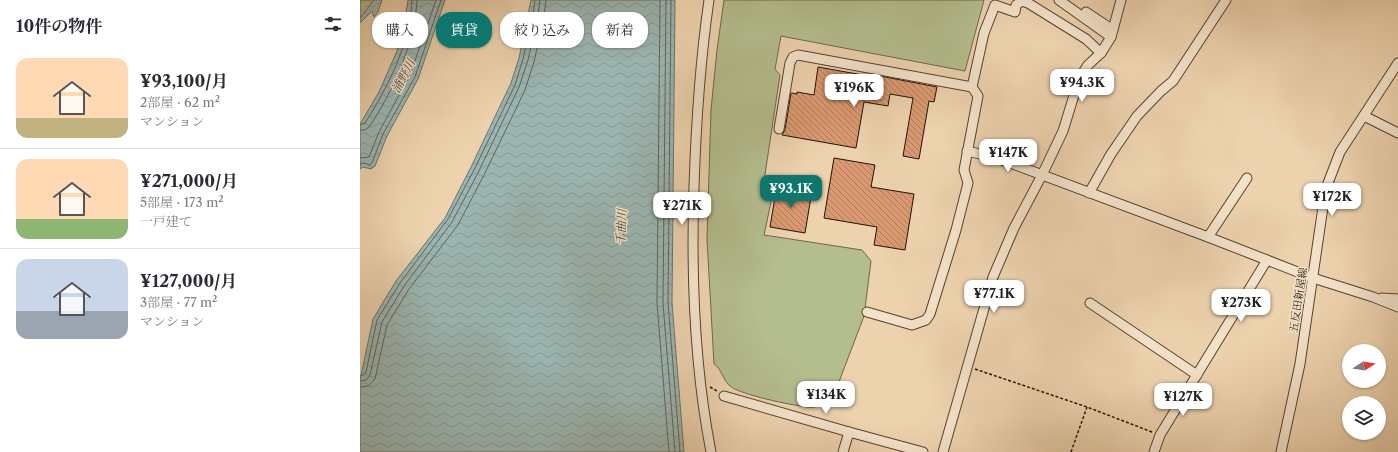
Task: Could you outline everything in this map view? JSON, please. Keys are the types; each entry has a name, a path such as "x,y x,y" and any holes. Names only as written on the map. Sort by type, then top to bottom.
{"street":[{"path":"709,0 703,42 696,120 692,234 693,294 697,361 711,452"},
{"path":"1059,0 1112,34"},
{"path":"1069,0 1112,34"},
{"path":"943,452 993,277 1014,228 1063,131 1078,79 1088,65 1101,53 1112,34 1121,0"},
{"path":"1089,193 1111,154 1137,116 1173,80 1226,0"},
{"path":"972,87 984,34 995,5 1015,12 1016,5 1022,1 1028,3 1086,39 1101,53"},
{"path":"779,130 790,63 793,57 798,55 972,87 978,96 964,170 968,183 956,230 930,314 926,320 912,324 867,312"},
{"name":"五反田新屋線","path":"1281,452 1299,371 1324,199 1328,184 1340,152 1398,63"},
{"path":"1364,116 1398,133"},
{"path":"967,151 997,158 1313,278 1373,297 1398,307"},
{"path":"1208,237 1247,178"},
{"path":"1154,452 1160,434 1267,260"},
{"path":"1373,297 1398,299"},
{"path":"1090,303 1197,375"},
{"path":"724,396 923,452"},
{"path":"844,452 849,432"}],"path":[{"path":"968,367 1160,434"},
{"path":"701,381 724,396"},
{"path":"1071,452 1087,408"}],"green space":[{"path":"360,0 374,0 360,18"},
{"path":"724,0 984,0 965,71 781,36 775,69 780,75 764,181 775,183 764,235 862,250 871,261 864,316 831,403 819,406 807,407 744,393 730,386 717,366 714,364 707,239 711,110"}],"water":[{"path":"374,0 382,0 378,12 372,11 360,23 360,18"},
{"name":"浦野川","path":"408,0 445,0 441,12 436,12 436,26 418,79 387,136 375,166 371,169 363,167 360,169 360,124 379,92 398,48 428,48 428,12 406,12"},
{"name":"千曲川","path":"531,0 675,0 672,303 684,452 360,452 360,380 373,319 396,281 445,218 511,83 521,48 584,48 584,12 529,12"}],"building":[{"path":"818,67 874,77 875,75 937,87 934,102 929,101 919,159 903,156 913,98 890,94 888,106 864,102 856,148 782,135 785,130 791,93 797,94 797,92 814,95"},
{"path":"834,158 875,165 871,187 914,194 905,250 874,245 877,227 824,218"},
{"path":"777,185 812,191 805,233 770,227"}]}
